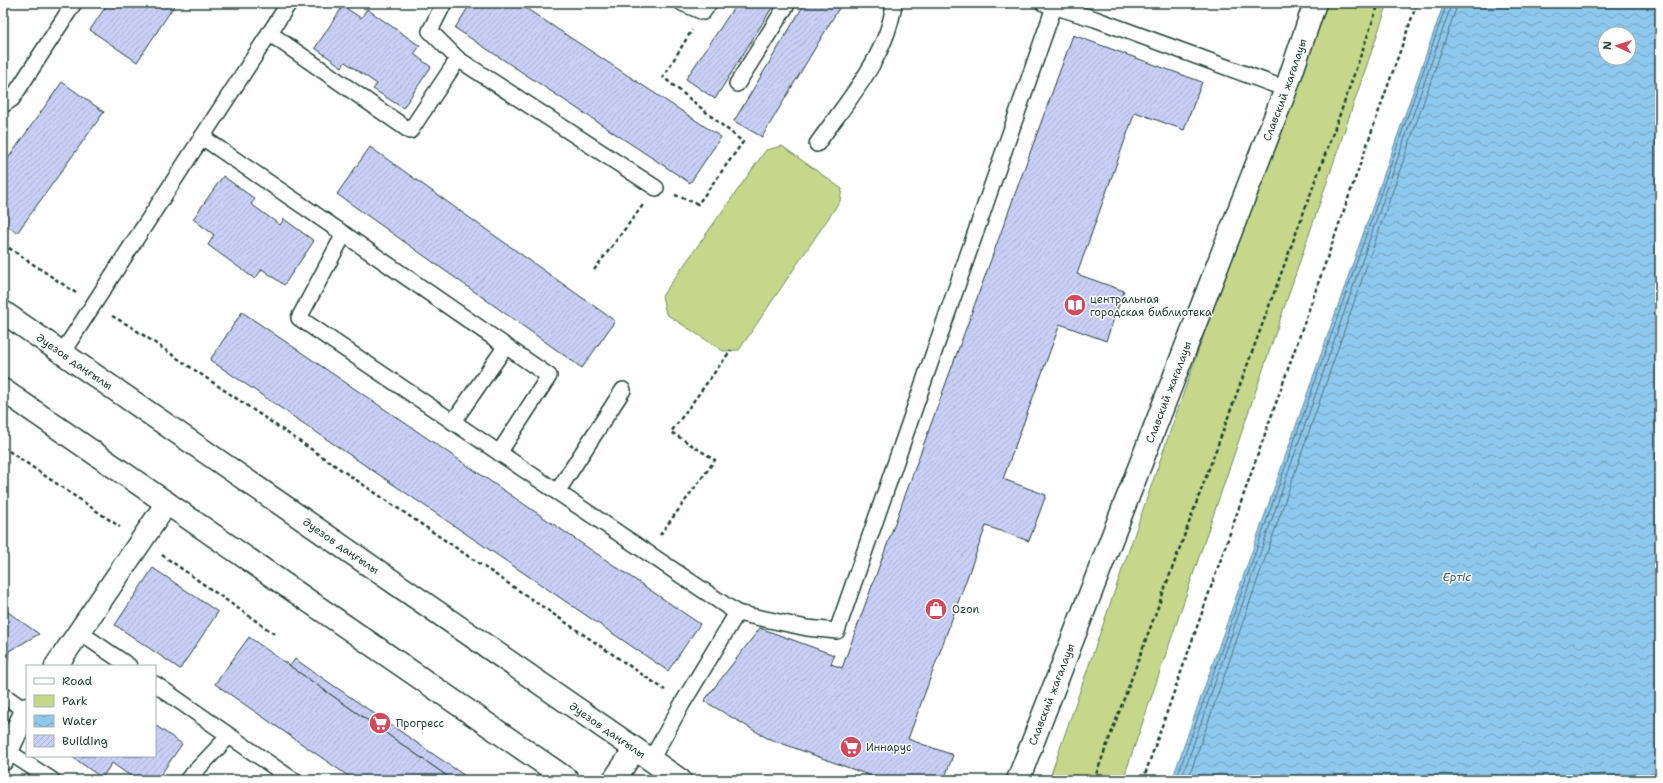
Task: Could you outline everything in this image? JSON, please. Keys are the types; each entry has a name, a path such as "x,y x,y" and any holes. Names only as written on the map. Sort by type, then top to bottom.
{"street":[{"name":"Славский жағалауы","path":"1018,780 1286,89 1315,3"},
{"name":"Әуезов даңғылы","path":"3,312 680,780"},
{"path":"3,390 568,780"},
{"path":"57,665 167,503"},
{"path":"5,755 26,712"},
{"path":"614,780 643,755"}],"lane":[{"path":"3,105 12,99 74,3"},
{"path":"62,353 289,3"},
{"path":"444,3 430,31 458,59 656,188"},
{"path":"682,3 706,8"},
{"path":"737,84 788,3"},
{"path":"817,144 869,69 892,23 894,3"},
{"path":"344,234 299,318 737,613 807,628 837,631 1048,5 1095,20 1286,89"},
{"path":"269,33 410,131 458,59"},
{"path":"202,137 549,376 499,453"},
{"path":"452,422 506,346"},
{"path":"557,492 623,390"},
{"path":"643,755 682,704 737,613"},
{"path":"80,632 127,665"},
{"path":"156,685 293,780"},
{"path":"3,695 26,709"},
{"path":"187,780 229,736"},
{"path":"5,755 52,780"}],"path":[{"path":"1094,780 1343,106 1379,3"},
{"path":"1143,780 1417,3"},
{"path":"594,270 656,188 698,204 743,142 663,77 706,8"},
{"path":"3,244 93,305 130,326 647,677 682,704"},
{"path":"647,553 715,460 671,432 731,350"}],"green space":[{"path":"1319,3 1388,3 1123,780 1049,780"},
{"path":"782,146 842,189 840,201 739,350 723,351 666,314 662,296 766,150"}],"water":[{"name":"Ертіс","path":"1444,3 1660,3 1660,780 1172,780"}],"building":[{"path":"108,3 176,3 137,62 90,30"},
{"path":"471,3 518,3 721,137 690,183 455,28"},
{"path":"737,3 775,3 715,99 686,79"},
{"path":"805,3 842,3 762,137 734,121"},
{"path":"343,6 361,18 367,9 420,46 414,54 431,67 403,108 373,89 377,84 345,62 342,67 315,48"},
{"path":"1073,35 1202,82 1184,130 1135,112 1077,274 1124,291 1106,341 1060,324 1003,479 1046,495 1029,541 986,526 908,739 953,755 944,780 882,780 767,738 704,701 760,628 834,655 831,664 842,668"},
{"path":"62,82 104,112 17,233 3,223 3,157 7,160"},
{"path":"370,147 615,321 582,368 337,194"},
{"path":"223,176 255,199 251,204 280,225 284,219 314,241 284,285 262,269 255,279 208,245 214,235 193,219"},
{"path":"242,312 700,624 668,671 210,360"},
{"path":"153,568 218,612 180,669 115,625"},
{"path":"3,587 5,610 39,634 9,651 7,673 3,670"},
{"path":"249,637 453,780 354,780 215,684"},
{"name":"Прогресс","path":"295,659 471,780 453,780 290,666"},
{"path":"156,726 182,744 157,780 136,780 112,763 102,778 72,757 156,757"}],"place":[{"name":"центральная городская библиотека","path":"1075,305"},
{"name":"Ozon","path":"936,609"},
{"name":"Прогресс","path":"380,723"},
{"name":"Иннарус","path":"851,747"}]}
